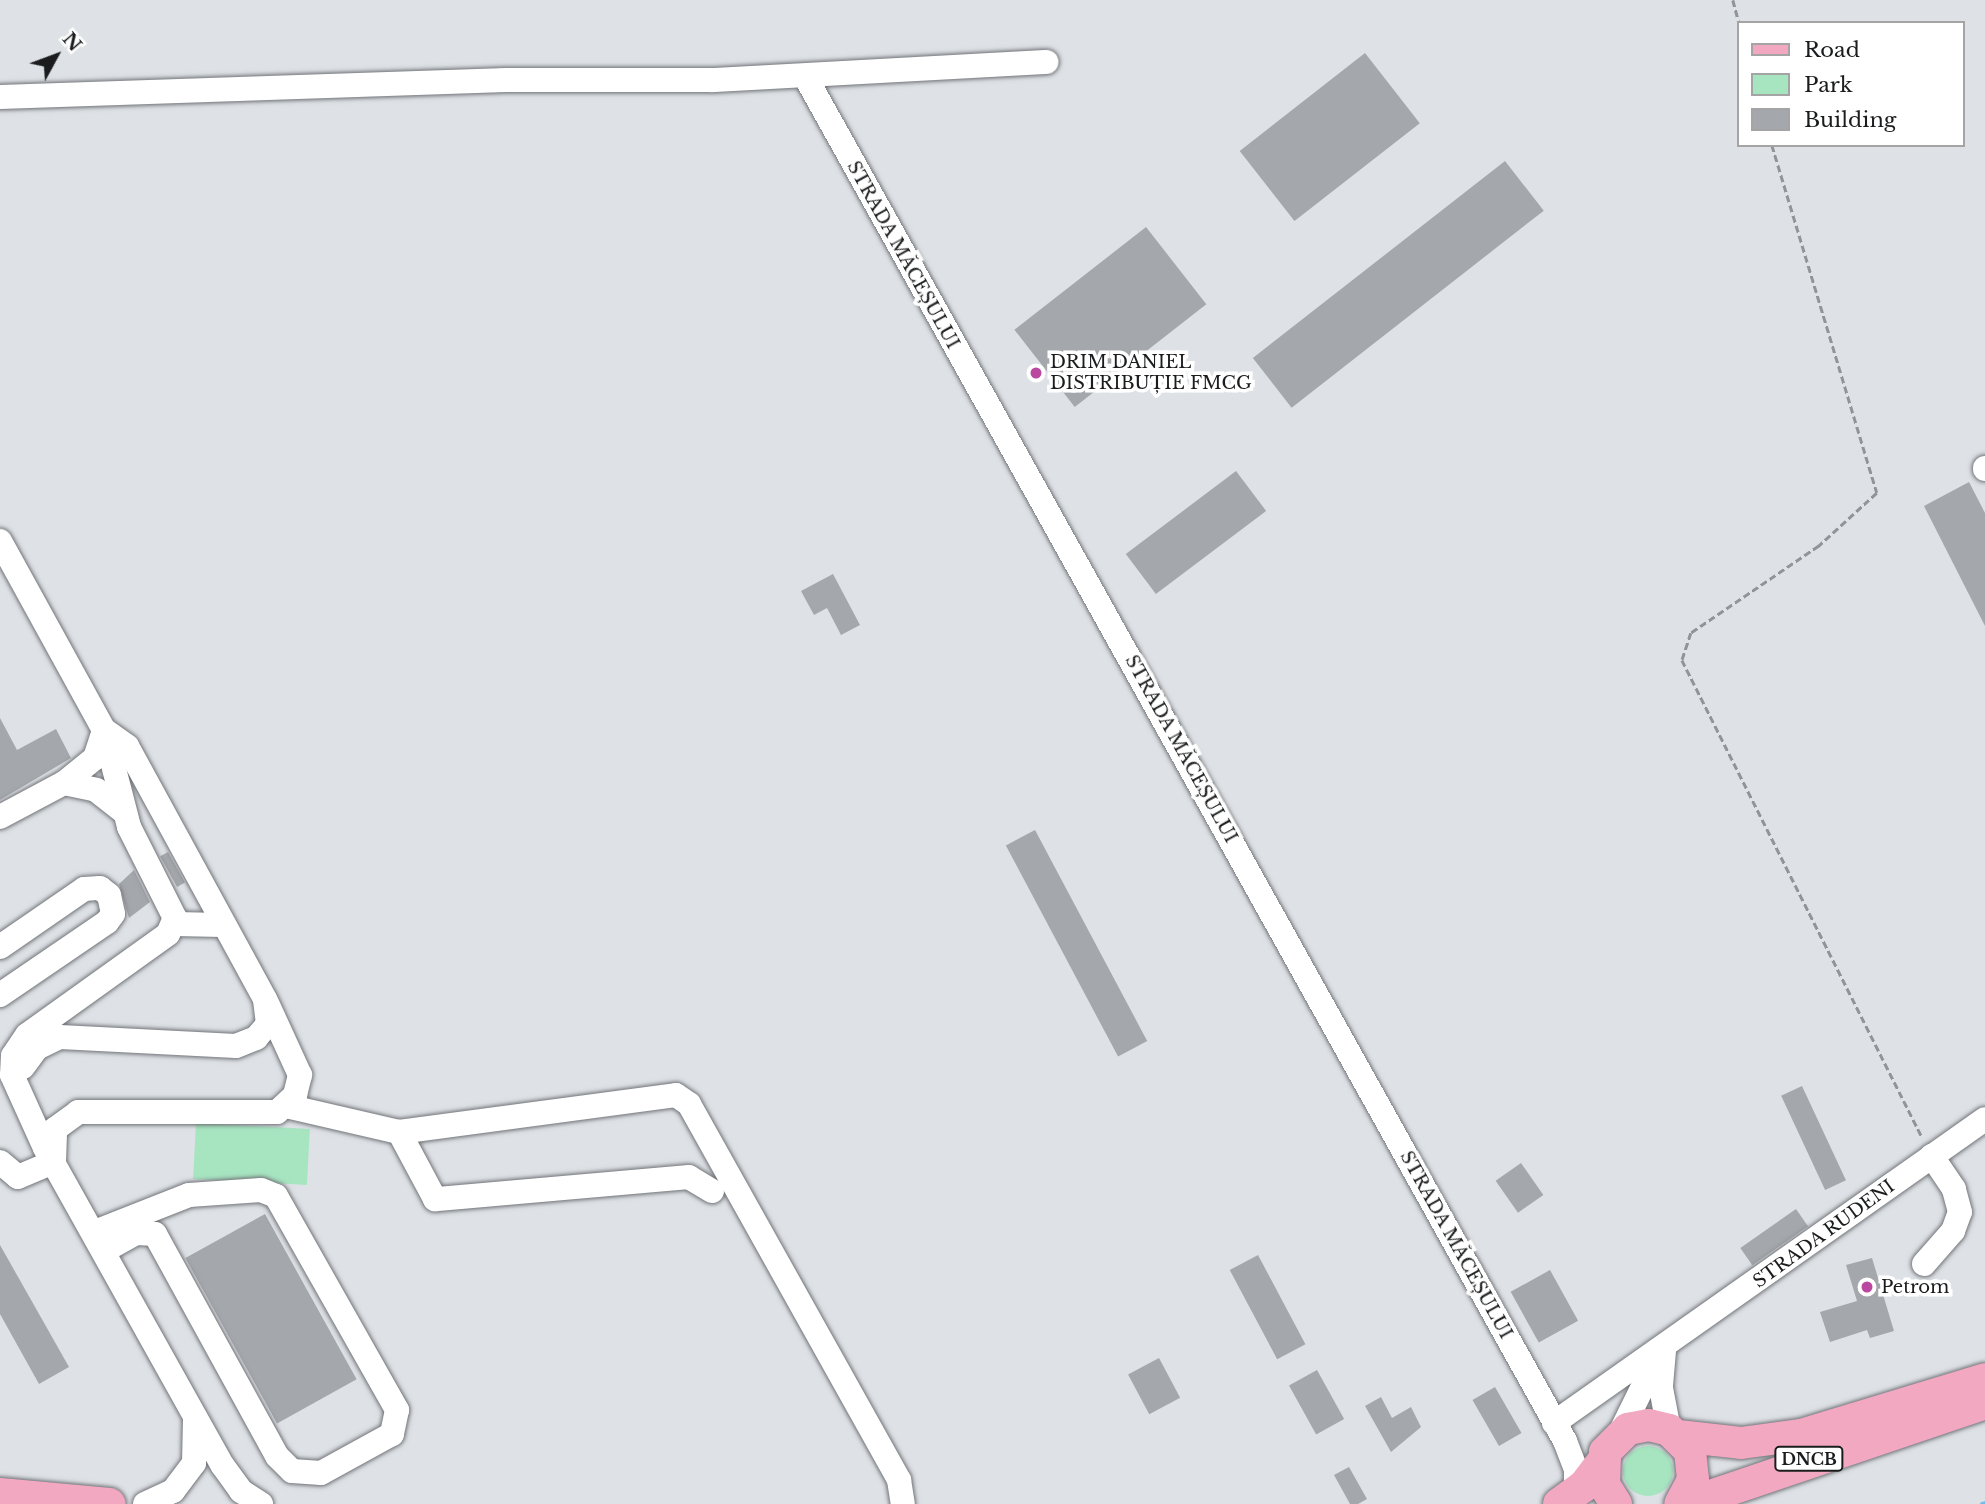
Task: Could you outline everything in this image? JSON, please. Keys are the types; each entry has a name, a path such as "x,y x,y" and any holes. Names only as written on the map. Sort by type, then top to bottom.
{"main road":[{"name":"DNCB","path":"1619,1435 1649,1424 1674,1433 1741,1443 1801,1435 1985,1379"},
{"name":"DNCB","path":"1686,1504 1985,1403"},
{"path":"1674,1433 1694,1470 1680,1504"},
{"path":"1567,1498 1602,1462 1619,1435"},
{"path":"1602,1462 1604,1485 1616,1504"},
{"path":"0,1494 110,1504"}],"street":[{"path":"0,97 805,76 1047,62"},
{"name":"STRADA MĂCEȘULUI","path":"805,76 1555,1423 1576,1469 1567,1498"},
{"path":"0,541 104,730 123,811 172,905 174,924 168,934 27,1035 12,1065 22,1106 230,1477 261,1504"},
{"path":"0,817 64,783 95,758 104,730"},
{"path":"104,730 127,746 265,999 299,1068 297,1089 286,1106"},
{"path":"64,783 96,790 123,811"},
{"path":"0,947 84,889 100,888 108,895 113,914 107,922 0,995"},
{"path":"174,924 223,925"},
{"path":"22,1106 25,1062 52,1039 236,1046 265,1029 269,1016 265,999"},
{"path":"54,1163 55,1129 78,1112 263,1115 286,1106 398,1132 676,1095 690,1104 899,1480 903,1504"},
{"name":"STRADA RUDENI","path":"1555,1423 1664,1350 1985,1119"},
{"path":"398,1132 435,1199 689,1177 712,1191"},
{"path":"1924,1264 1953,1231 1960,1212 1957,1195 1932,1156"},
{"path":"0,1162 18,1177 54,1163"},
{"path":"261,1190 276,1196 397,1410 392,1434 321,1473 292,1471 277,1456 155,1234 136,1233 100,1241 189,1195 261,1190"},
{"path":"1664,1350 1661,1388 1674,1433"},
{"path":"1619,1435 1636,1391 1664,1350"},
{"path":"145,1504 173,1490 194,1464 199,1437 193,1407"}],"path":[{"path":"1733,0 1738,21"},
{"path":"1773,147 1877,493 1819,546 1691,633 1682,660 1686,677 1932,1156"}],"green space":[{"path":"196,1123 310,1129 307,1185 193,1179"},
{"path":"1648,1446 1666,1453 1673,1471 1666,1489 1648,1496 1630,1489 1623,1471 1630,1453"}],"building":[{"path":"1365,53 1420,123 1295,221 1240,151"},
{"path":"1505,161 1544,211 1292,408 1253,358"},
{"path":"1146,227 1206,304 1075,407 1014,330"},
{"path":"1236,471 1266,511 1156,594 1126,554"},
{"path":"1969,482 1985,513 1985,626 1924,506"},
{"path":"833,574 860,625 841,635 827,608 814,615 801,591"},
{"path":"0,718 17,750 56,729 71,758 0,800"},
{"path":"1035,830 1147,1041 1118,1057 1006,845"},
{"path":"168,852 185,883 177,887 160,856"},
{"path":"134,870 150,902 129,918 119,884"},
{"path":"1802,1086 1846,1180 1825,1190 1781,1096"},
{"path":"1521,1163 1543,1195 1518,1213 1496,1181"},
{"path":"1796,1209 1808,1226 1752,1265 1740,1248"},
{"path":"265,1214 357,1379 277,1423 185,1258"},
{"path":"0,1245 69,1367 39,1384 0,1314"},
{"path":"1258,1255 1305,1344 1277,1359 1230,1270"},
{"name":"Petrom","path":"1872,1258 1894,1331 1870,1338 1867,1330 1830,1342 1820,1312 1857,1301 1846,1265"},
{"path":"1550,1270 1578,1321 1539,1343 1511,1292"},
{"path":"1159,1358 1180,1398 1149,1414 1128,1374"},
{"path":"1317,1370 1344,1419 1316,1434 1289,1386"},
{"path":"1495,1387 1522,1433 1499,1446 1472,1400"},
{"path":"1381,1397 1392,1418 1411,1407 1421,1427 1391,1452 1365,1406"},
{"path":"1349,1467 1367,1499 1358,1504 1350,1504 1334,1475"}],"place":[{"name":"DRIM DANIEL DISTRIBUȚIE FMCG","path":"1036,373"},
{"name":"Petrom","path":"1867,1287"}]}
